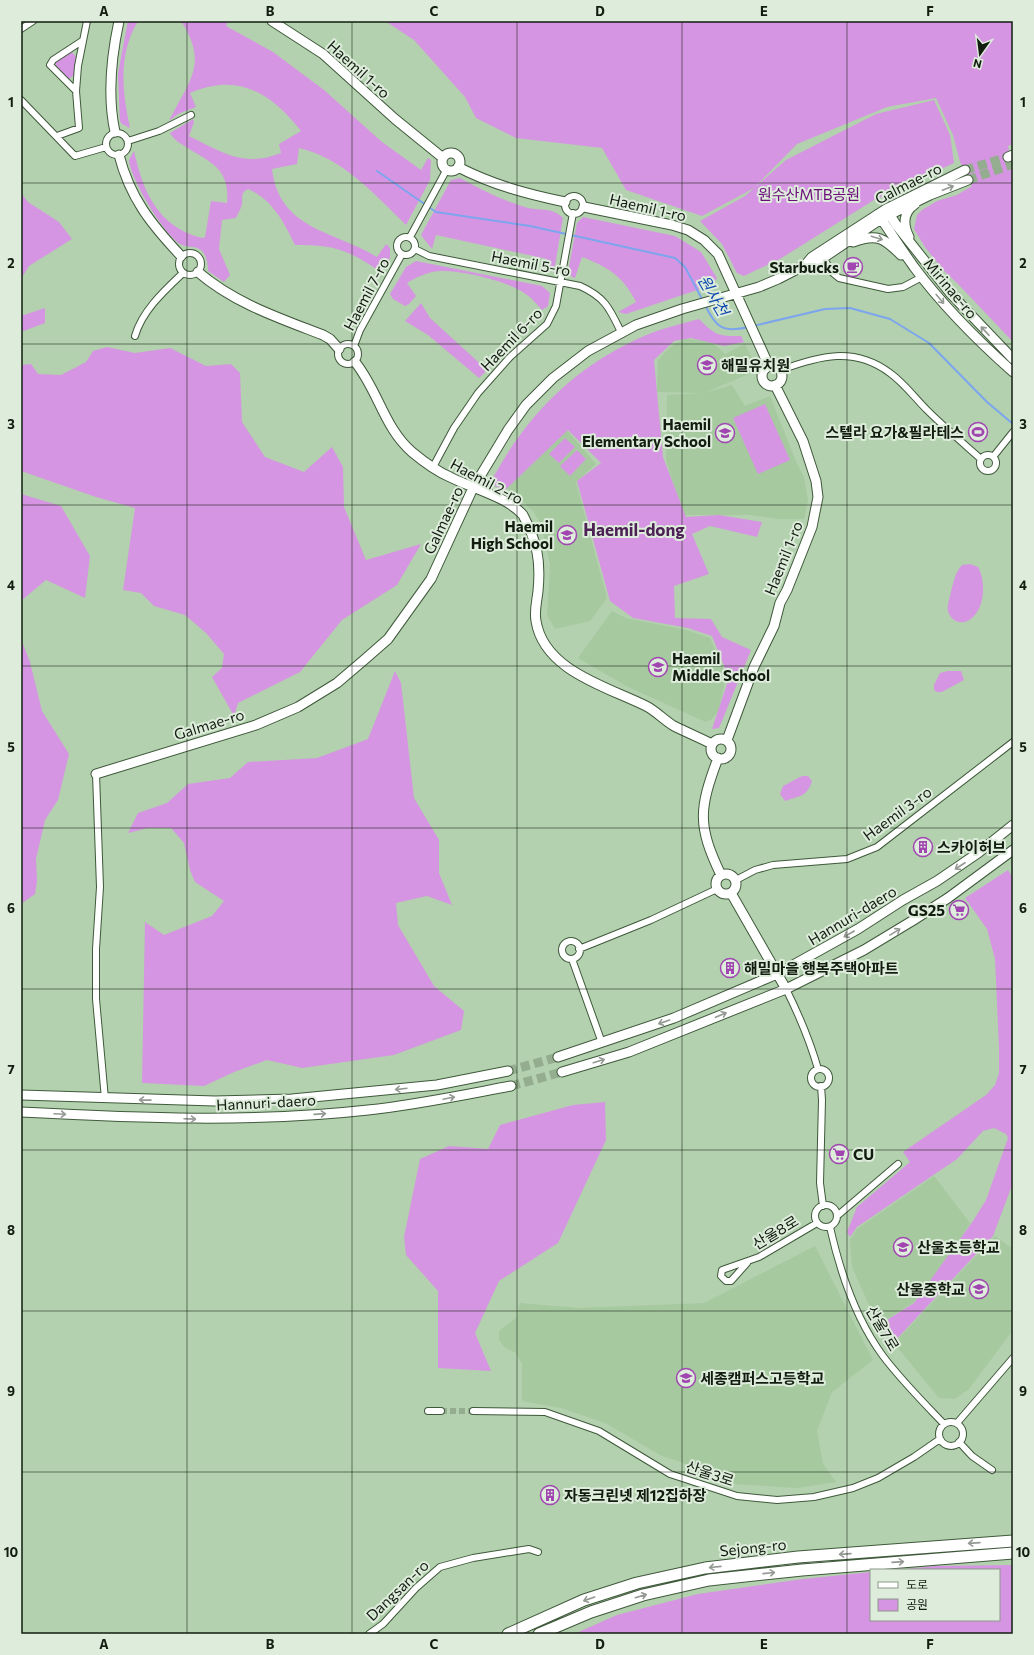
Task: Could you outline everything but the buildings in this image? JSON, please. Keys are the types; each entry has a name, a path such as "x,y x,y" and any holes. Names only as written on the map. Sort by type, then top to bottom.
{"highway":[{"name":"Sejong-ro","path":"508,1634 584,1600 637,1583 705,1568 798,1557 1013,1540"},
{"name":"Sejong-ro","path":"539,1634 591,1612 643,1595 709,1580 802,1570 1013,1553"}],"street":[{"path":"21,30 33,21"},
{"path":"57,136 79,128 76,91 82,41 87,21"},
{"path":"115,132 110,111 111,76 112,54 119,21"},
{"name":"Haemil 1-ro","path":"272,21 323,54 395,119 443,158"},
{"path":"76,91 50,65 53,60 82,41"},
{"path":"21,100 75,156 106,147"},
{"path":"128,141 159,131 191,115"},
{"path":"115,132 122,133 128,141 127,149 119,155 112,154 106,147 109,136 115,132"},
{"path":"449,153 456,155 459,159 458,167 453,170 447,169 443,166 443,158 449,153"},
{"path":"119,155 124,176 132,193 152,223 181,256"},
{"path":"458,167 498,186 566,202"},
{"path":"410,237 447,169"},
{"name":"Galmae-ro","path":"806,264 812,257 883,214 965,170"},
{"name":"Galmae-ro","path":"96,774 256,725 298,707 336,683 388,639 414,605 431,579 473,488 508,430 526,405 567,366 588,351 636,325 736,294 778,279 806,264 823,258 883,214 968,180"},
{"path":"570,196 578,196 582,199 584,207 579,213 573,214 567,210 566,202 570,196"},
{"path":"919,255 906,230 905,218 911,206 928,196"},
{"name":"Haemil 1-ro","path":"584,207 672,225 688,230 704,240 718,254 769,366"},
{"name":"Haemil 6-ro","path":"432,467 454,428 478,393 510,357 550,320 556,306 573,214"},
{"name":"Mirinae-ro","path":"883,214 956,300 1013,359"},
{"name":"Mirinae-ro","path":"883,214 915,268 922,277 980,344 1013,372"},
{"path":"403,236 410,237 414,240 415,249 408,255 402,254 396,246 398,240 403,236"},
{"path":"840,247 870,236 877,237 889,243 915,268"},
{"name":"Haemil 5-ro","path":"415,249 429,256 580,286 598,296 611,311 621,332"},
{"path":"183,274 178,264 181,256 187,253 197,255 201,262 198,272"},
{"name":"Haemil 7-ro","path":"354,346 360,330 402,254"},
{"path":"823,258 833,273 839,278 888,289 903,287 922,277"},
{"path":"183,274 191,275 198,272"},
{"path":"198,272 215,287 236,299 323,335 330,339 339,349"},
{"path":"136,336 140,322 163,294 183,274"},
{"path":"348,344 354,346 359,354 355,362 349,365 343,363 338,355 339,349 348,344"},
{"path":"781,370 830,356 855,357 868,361 894,377 930,413 981,459"},
{"name":"Haemil 2-ro","path":"355,362 368,380 381,409 397,436 411,451 432,467 473,488 497,498 520,512 532,532 537,544 539,558 538,590 535,611 537,628 546,644 563,666 623,697 647,707 674,726 712,744"},
{"path":"769,366 776,366 781,370 781,380 775,385 767,384 763,379 764,370 769,366"},
{"name":"Haemil 1-ro","path":"728,740 754,667 774,626 780,603 787,590 812,527 818,497 816,481 803,441 775,385"},
{"path":"993,457 1013,432"},
{"path":"987,455 993,457 997,464 995,468 990,472 981,468 981,459 987,455"},
{"path":"718,739 728,740 731,746 730,753 726,758 718,758 712,753 712,744 718,739"},
{"name":"Haemil 3-ro","path":"736,880 755,870 773,865 847,859 877,846 1013,742"},
{"path":"718,758 706,790 703,820 708,846 721,875"},
{"path":"96,774 100,887 96,949 96,999 106,1099"},
{"name":"Hannuri-daero","path":"558,1056 602,1043 674,1018 777,974 852,933 903,900 937,881 978,854 1013,825"},
{"path":"562,1072 643,1047 786,989 864,950 912,921 948,898 1013,850"},
{"path":"729,874 736,880 737,886 732,893 722,894 717,889 717,880 721,875 729,874"},
{"path":"580,949 574,942 568,942 564,945 563,953 566,958 572,959 577,957 580,949 651,920 717,889"},
{"path":"732,893 786,989 801,1019 812,1047 818,1069"},
{"path":"572,959 602,1043"},
{"path":"818,1069 824,1070 828,1076 827,1082 821,1086 815,1085 811,1078 813,1072 818,1069"},
{"name":"Hannuri-daero","path":"21,1095 106,1099 215,1101 292,1099 437,1085 508,1071"},
{"name":"Hannuri-daero","path":"21,1112 208,1119 289,1116 367,1110 439,1101 511,1086"},
{"path":"821,1086 820,1183 823,1206"},
{"path":"837,1216 831,1206 823,1206 815,1212 817,1223 822,1227 830,1227 835,1223 837,1216 898,1164"},
{"name":"산울8로","path":"747,1263 759,1258 817,1223"},
{"name":"산울7로","path":"830,1227 844,1281 864,1323 882,1354 897,1374 944,1424"},
{"path":"957,1423 1013,1358"},
{"path":"428,1411 441,1411"},
{"name":"산울3로","path":"473,1411 545,1412 599,1431 670,1474 737,1496 777,1500 814,1496 854,1488 878,1478 914,1457 940,1439"},
{"path":"950,1422 957,1423 963,1433 958,1442 950,1446 940,1439 939,1432 944,1424 950,1422"},
{"path":"958,1442 972,1456 992,1470"},
{"name":"Dangsan-ro","path":"369,1634 383,1624 416,1588 440,1567 472,1558 529,1549 538,1552"}],"shaded area":[{"name":"Haemil Elementary School","path":"685,339 702,340 715,345 725,354 745,344 758,370 704,393 732,385 745,406 770,396 795,459 804,477 808,501 804,519 778,519 751,515 683,515 666,460 667,395 703,393 657,392 658,360 670,347"},
{"name":"Haemil High School","path":"567,430 596,464 576,482 607,598 590,621 555,629 547,615 550,564 541,524 533,511 507,488"},
{"name":"Haemil Middle School","path":"612,611 626,618 686,630 710,638 726,676 719,710 712,719 706,722 628,687 578,658"},
{"name":"산울초등학교","path":"934,1176 970,1223 952,1254 914,1302 878,1325 852,1267 850,1240 857,1229"},
{"name":"산울중학교","path":"995,1236 1013,1249 1013,1330 969,1389 955,1399 939,1398 894,1343"},
{"name":"세종캠퍼스고등학교","path":"815,1246 873,1360 832,1392 817,1431 823,1464 836,1482 797,1488 734,1484 701,1474 681,1462 662,1456 605,1423 561,1408 522,1401 522,1364 516,1353 504,1347 499,1340 499,1331 516,1318 520,1303 579,1308 704,1303"}],"green space":[{"path":"128,21 138,21 127,47 124,73 125,101 130,128 122,124 120,121 118,74"},
{"path":"181,21 228,21 226,26 273,52 324,90 382,142 421,170 428,158 431,160 430,180 406,225 357,179 330,160 315,153 299,148 297,164 272,169 277,189 285,205 297,217 327,234 361,248 377,257 386,244 390,248 390,258 381,272 360,259 341,250 321,246 295,245 282,220 271,205 256,193 248,189 243,194 242,206 236,218 222,220 219,249 230,275 224,282 208,271 207,260 200,249 182,245 167,231 158,219 135,180 129,160 134,151 142,180 155,206 174,226 187,233 202,238 205,237 211,201 227,203 226,182 217,168 177,141 170,133 193,119 194,122 189,136 212,148 233,156 255,159 281,153 279,144 301,131 278,106 252,90 238,86 223,85 207,87 190,93 196,107 178,114 169,121 189,83 195,61 194,49"},
{"path":"385,21 1013,21 1013,144 1008,146 1013,166 1013,342 943,270 925,247 914,229 917,215 922,210 937,201 957,195 972,186 960,162 953,135 936,98 887,107 797,144 754,188 702,216 626,190 602,148 516,138 476,118 465,97 414,40"},
{"path":"72,52 76,57 74,75 69,79 66,78 55,64 68,53"},
{"name":"원수산MTB공원","path":"934,100 950,135 954,163 874,200 780,259 744,276 737,273 722,244 700,221 745,196 786,160 876,114"},
{"path":"460,178 484,191 510,202 528,208 555,212 563,218 555,266 545,273 547,259 436,235 432,249 421,235 451,180"},
{"path":"21,193 28,202 59,222 72,239 29,266 21,279"},
{"path":"583,217 675,236 701,252 717,278 712,285 626,314 618,312 636,302 626,285 614,274 600,265 582,257 575,278 568,272 577,223"},
{"path":"416,261 542,286 550,293 548,306 542,310 531,298 519,290 485,277 460,272 439,271 422,275 407,283 416,296 409,304 405,306 393,299 390,294 406,267"},
{"path":"421,303 430,318 487,370 479,378 428,335 405,321"},
{"path":"45,308 45,323 21,332 21,316"},
{"path":"699,319 714,332 727,336 741,336 744,342 724,346 691,338 674,341 654,360 663,457 686,517 719,515 762,522 757,537 710,526 692,534 709,574 674,586 675,618 711,619 722,637 751,650 719,728 712,729 729,678 712,636 688,628 633,618 610,601 577,481 601,463 568,430 505,490 495,486 493,478 507,454 538,412 576,377 619,348 644,336 665,328"},
{"path":"107,347 135,353 170,348 206,366 231,364 240,373 242,422 265,457 304,472 332,447 343,467 344,507 366,560 421,544 397,585 342,620 300,672 238,703 234,716 212,677 222,668 224,654 206,633 185,615 154,606 141,593 123,590 135,508 96,497 21,471 21,365 31,364 38,374 61,375 86,362 93,351"},
{"path":"765,404 790,460 758,474 733,418"},
{"path":"565,438 575,447 559,463 549,454"},
{"path":"577,450 586,459 570,476 560,466"},
{"path":"21,494 61,506 90,556 85,598 46,580 21,601"},
{"path":"970,564 978,567 981,573 983,586 982,601 980,607 972,618 965,622 958,622 950,615 948,611 948,604 957,572 962,565"},
{"path":"21,639 30,662 42,711 69,754 58,800 45,820 36,859 37,881 35,894 21,904"},
{"path":"395,671 401,683 414,798 439,840 439,873 452,905 427,896 396,903 398,925 434,986 464,1011 461,1030 394,1055 302,1068 267,1060 234,1072 204,1086 142,1083 145,922 164,935 212,916 224,901 195,882 190,870 184,843 171,828 148,828 128,833 138,813 167,803 188,784 230,778 248,762 317,758 368,739"},
{"path":"948,671 961,671 964,680 942,692 937,692 934,690 934,685 940,673"},
{"path":"802,776 808,776 812,781 808,790 798,797 785,801 780,794 783,786"},
{"path":"1008,870 1013,878 1013,1183 993,1236 893,1343 879,1325 914,1303 973,1221 986,1200 1008,1138 1006,1134 994,1128 983,1131 957,1159 857,1227 850,1237 847,1232 857,1207 910,1162 903,1152 986,1095 995,1085 999,1073 999,1048 995,959 987,929 965,898"},
{"path":"605,1102 606,1140 558,1243 499,1281 475,1333 491,1371 438,1368 438,1291 406,1255 404,1237 420,1159 449,1146 488,1149 500,1125 573,1105"},
{"path":"1013,1565 1013,1634 574,1634 617,1615 698,1594 803,1579 870,1572 870,1621 1000,1621 1000,1569 906,1569 935,1566"}],"waterway":[{"name":"원사천","path":"377,171 436,212 530,226 675,258 685,267 703,301"},
{"name":"원사천","path":"705,305 713,319 721,327 727,329 749,327"},
{"name":"원사천","path":"753,326 825,309 850,308 890,319 929,343 987,402 1013,424"}],"tunnel":[{"path":"965,170 1008,157"},
{"path":"968,180 1013,164"},
{"path":"508,1071 558,1057"},
{"path":"511,1086 562,1072"},
{"path":"441,1411 473,1411"}],"place":[{"name":"Starbucks","path":"853,267"},
{"name":"해밀유치원","path":"707,365"},
{"name":"스텔라 요가&필라테스","path":"978,432"},
{"name":"Haemil Elementary School","path":"725,433"},
{"name":"Haemil High School","path":"567,535"},
{"name":"Haemil Middle School","path":"658,667"},
{"name":"스카이허브","path":"923,847"},
{"name":"GS25","path":"959,910"},
{"name":"해밀마을 행복주택아파트","path":"730,968"},
{"name":"CU","path":"839,1154"},
{"name":"산울초등학교","path":"903,1247"},
{"name":"산울중학교","path":"979,1289"},
{"name":"세종캠퍼스고등학교","path":"686,1378"},
{"name":"자동크린넷 제12집하장","path":"550,1495"}],"district":[{"name":"Haemil-dong","path":"634,529"}]}
